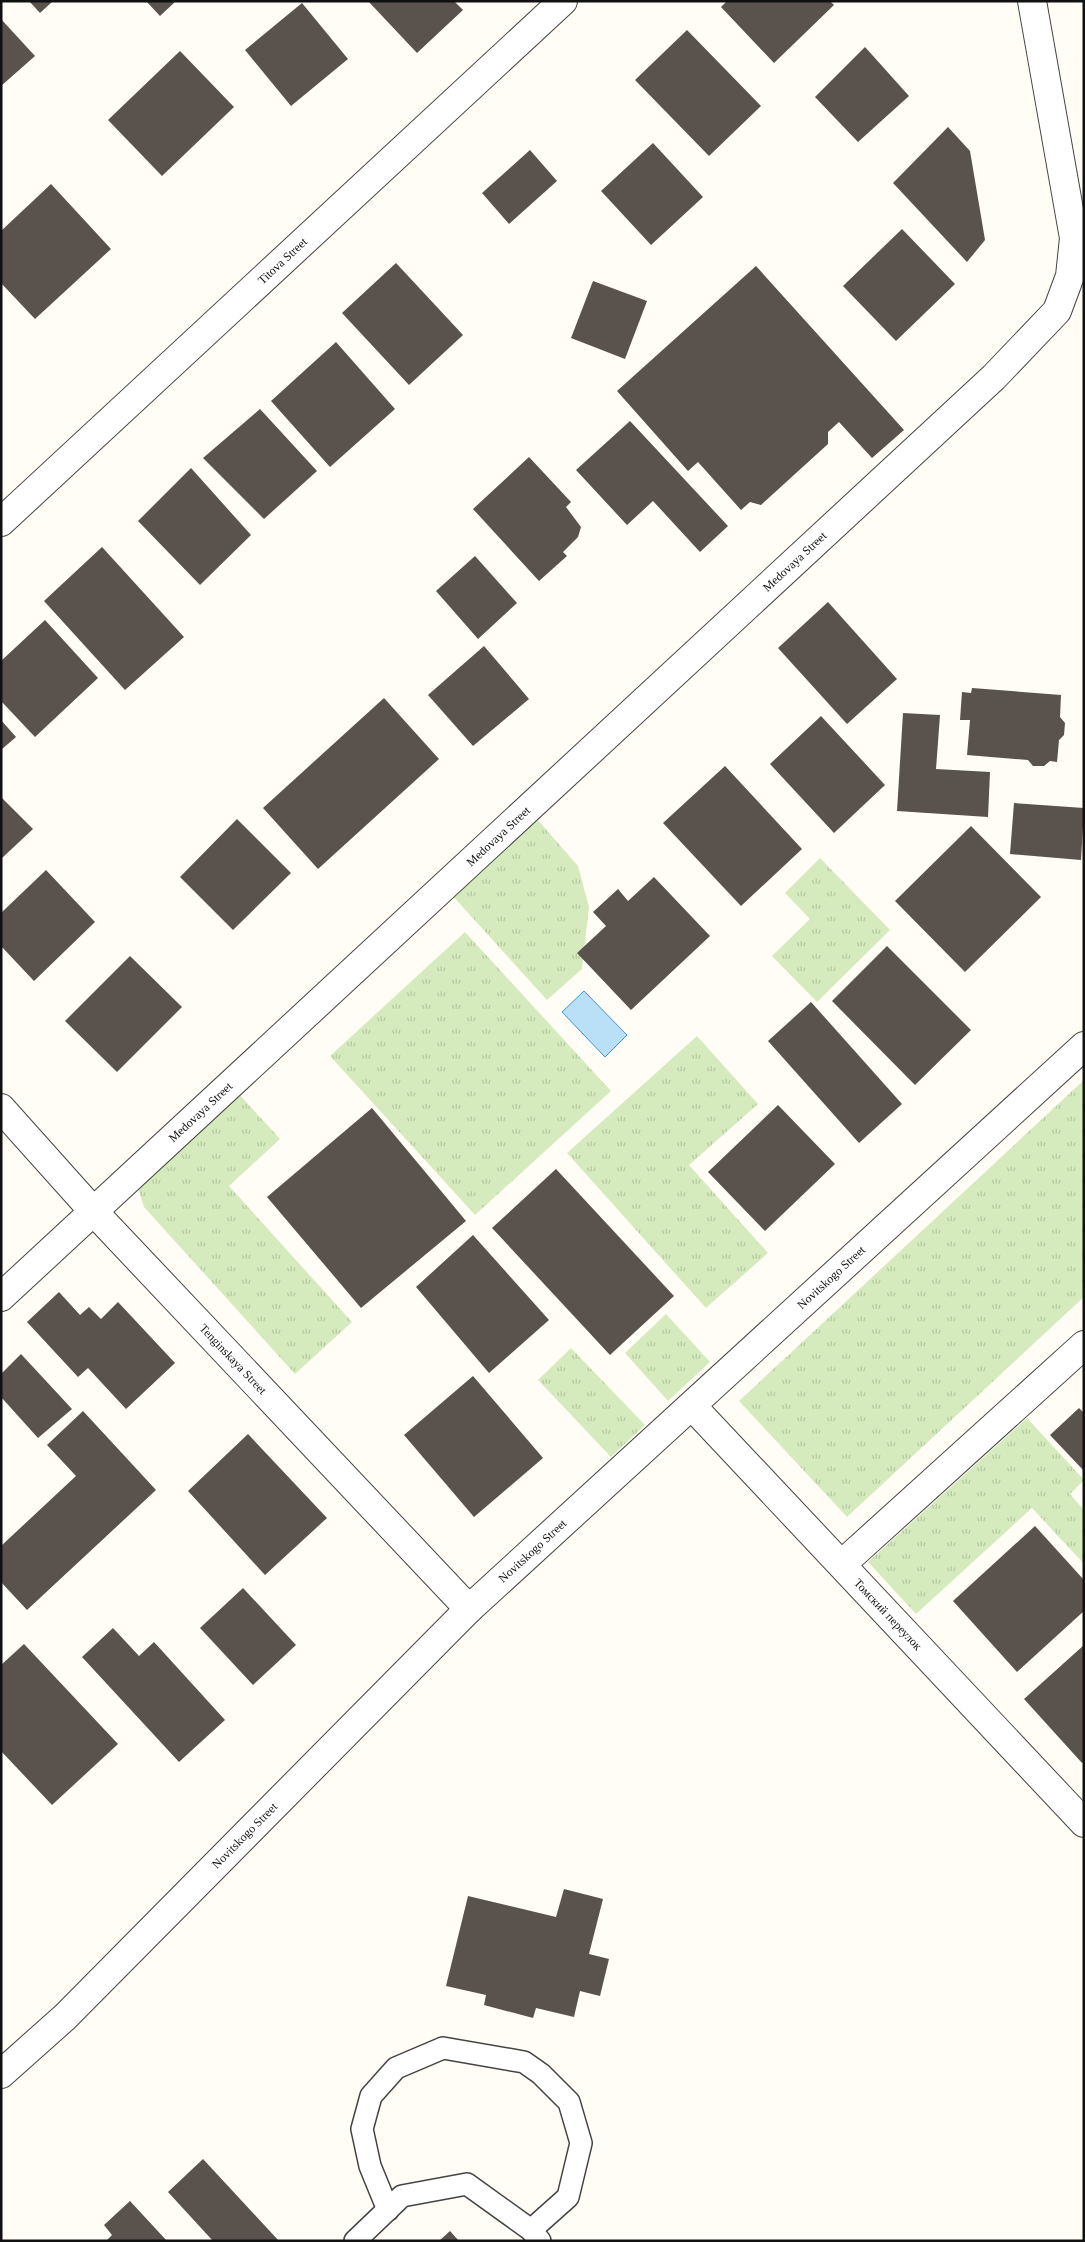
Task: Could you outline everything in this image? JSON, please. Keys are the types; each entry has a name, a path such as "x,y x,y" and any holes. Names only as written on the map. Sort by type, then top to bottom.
{"street":[{"name":"Titova Street","path":"1,522 563,1"},
{"name":"Medovaya Street","path":"1,1297 994,377 1057,312 1070,276 1074,238 1032,1"},
{"name":"Novitskogo Street","path":"1,2074 64,2017 469,1609 1084,1046"},
{"name":"Tenginskaya Street","path":"1,1108 94,1212 469,1609"},
{"path":"842,1564 1084,1345"},
{"name":"Томский переулок","path":"692,1406 1084,1823"}],"lane":[{"path":"355,2241 388,2210 402,2196 467,2184 536,2235 568,2197 581,2143 569,2102 541,2074 524,2062 442,2048 396,2068 372,2096 362,2129 370,2166 388,2210"}],"green space":[{"path":"536,818 578,866 589,907 582,969 547,1000 451,894"},
{"path":"820,858 890,930 817,1002 772,956 810,919 785,893"},
{"path":"465,932 611,1091 475,1215 330,1056"},
{"path":"697,1036 758,1104 689,1165 768,1253 706,1308 567,1153"},
{"path":"1084,1080 1084,1297 847,1517 739,1401"},
{"path":"237,1092 280,1139 229,1186 352,1322 295,1374 144,1207 138,1188"},
{"path":"666,1314 710,1362 668,1401 625,1353"},
{"path":"571,1348 645,1425 611,1457 538,1380"},
{"path":"1027,1418 1084,1480 1070,1494 1084,1510 1084,1564 1032,1508 916,1614 868,1562"}],"water":[{"path":"584,991 627,1035 605,1057 562,1012"}],"building":[{"path":"29,1 53,1 40,13"},
{"path":"146,1 176,1 160,16"},
{"path":"368,1 454,1 463,10 417,53"},
{"path":"727,1 830,1 834,5 774,63 721,7"},
{"path":"302,3 348,59 291,106 245,50"},
{"path":"1,19 35,56 1,86"},
{"path":"687,30 761,106 709,156 635,80"},
{"path":"865,47 909,96 858,142 815,97"},
{"path":"180,51 234,107 162,176 108,120"},
{"path":"948,127 970,151 985,240 967,262 893,183"},
{"path":"653,143 703,197 651,245 601,191"},
{"path":"530,150 557,181 509,224 482,193"},
{"path":"51,184 111,249 35,319 1,283 1,231"},
{"path":"902,229 955,284 896,341 843,286"},
{"path":"396,263 463,335 409,385 342,313"},
{"path":"756,266 904,430 872,458 839,422 828,432 828,444 761,505 750,502 741,510 698,462 688,471 617,391"},
{"path":"593,281 647,301 625,359 571,338"},
{"path":"336,342 395,409 330,467 271,401"},
{"path":"260,409 317,471 264,519 203,458"},
{"path":"630,421 728,526 700,552 653,501 627,525 576,470"},
{"path":"529,457 571,502 566,507 581,527 578,537 563,552 567,556 539,581 473,509"},
{"path":"191,468 251,535 200,585 138,521"},
{"path":"102,547 184,637 125,690 44,601"},
{"path":"475,556 517,603 478,639 436,591"},
{"path":"828,602 897,679 847,724 778,648"},
{"path":"45,620 98,678 35,737 1,701 1,661"},
{"path":"484,646 529,699 473,746 428,695"},
{"path":"972,688 1061,695 1060,717 1065,723 1064,735 1059,740 1057,762 1050,761 1044,766 1033,766 1028,760 967,755 970,720 960,720 962,692 971,693"},
{"path":"384,698 439,759 318,869 263,808"},
{"path":"903,713 940,715 936,769 990,772 988,817 897,811"},
{"path":"821,716 885,785 834,833 770,764"},
{"path":"1,720 16,737 1,750"},
{"path":"725,766 802,849 741,906 663,823"},
{"path":"1,797 33,829 1,859"},
{"path":"1014,803 1084,808 1081,860 1010,854"},
{"path":"237,819 291,873 233,930 180,877"},
{"path":"971,826 1041,897 965,972 895,901"},
{"path":"46,870 95,922 34,981 1,946 1,913"},
{"path":"654,877 710,936 631,1010 577,953 606,926 593,912 618,889 628,901"},
{"path":"887,946 971,1030 915,1085 832,1001"},
{"path":"130,956 182,1007 117,1072 65,1021"},
{"path":"811,1002 902,1104 859,1143 768,1041"},
{"path":"778,1105 835,1164 765,1231 708,1172"},
{"path":"372,1108 466,1221 361,1308 267,1197"},
{"path":"556,1169 674,1296 610,1355 492,1228"},
{"path":"473,1235 549,1320 489,1373 416,1287"},
{"path":"59,1292 80,1315 89,1307 101,1319 118,1302 175,1363 126,1409 88,1368 78,1377 27,1322"},
{"path":"21,1354 72,1409 38,1438 1,1397 1,1374"},
{"path":"473,1376 543,1458 474,1517 404,1435"},
{"path":"1079,1408 1084,1413 1084,1471 1050,1435"},
{"path":"83,1411 156,1490 27,1610 1,1582 1,1546 76,1476 47,1445"},
{"path":"248,1434 327,1518 265,1575 188,1491"},
{"path":"1035,1526 1084,1580 1084,1611 1017,1672 953,1601"},
{"path":"243,1588 296,1645 253,1685 200,1628"},
{"path":"113,1628 139,1656 154,1642 225,1720 179,1762 82,1657"},
{"path":"24,1644 118,1744 52,1805 1,1751 1,1665"},
{"path":"1084,1645 1084,1761 1082,1763 1024,1699"},
{"path":"564,1889 603,1899 589,1954 609,1959 600,1996 580,1991 574,2017 536,2008 533,2018 484,2005 486,1995 446,1986 468,1896 556,1917"},
{"path":"203,2159 279,2241 213,2241 168,2192"},
{"path":"130,2201 167,2241 106,2241 112,2235 104,2225"},
{"path":"450,2231 459,2241 439,2241"}]}
